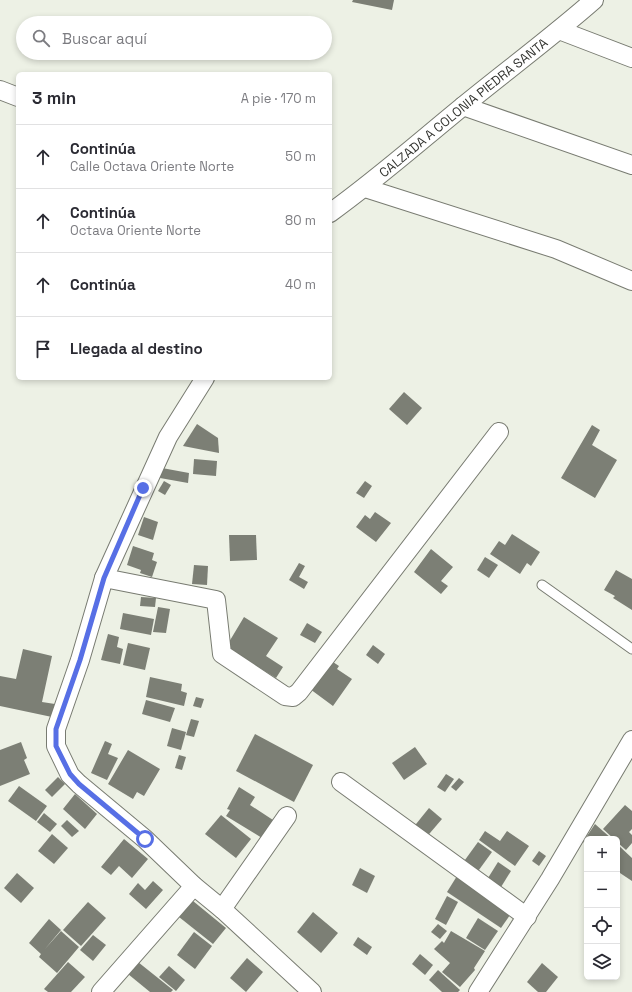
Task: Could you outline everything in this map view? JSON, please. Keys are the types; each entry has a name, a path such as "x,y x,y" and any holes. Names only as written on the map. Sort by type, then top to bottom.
{"street":[{"name":"CALZADA A COLONIA PIEDRA SANTA","path":"332,212 365,188 594,0"},
{"path":"559,30 632,58"},
{"path":"0,90 16,96"},
{"path":"463,106 632,166"},
{"path":"365,188 556,249 632,281"},
{"path":"204,380 168,437 104,578 80,660 56,729 56,746 70,774 79,784 145,839 194,886 222,909 312,992"},
{"path":"104,578 216,600 222,654 285,696 293,697 299,692 499,432"},
{"path":"478,992 526,917 632,740"},
{"path":"341,782 526,917"},
{"path":"222,909 287,816"},
{"path":"101,992 194,886"}],"lane":[{"path":"542,585 632,649"}],"building":[{"path":"353,0 394,0 392,10 352,2"},
{"path":"404,392 422,408 407,425 389,409"},
{"path":"197,424 218,438 219,453 183,446"},
{"path":"592,425 600,430 592,445 617,460 595,498 561,478"},
{"path":"194,459 217,461 216,476 193,474"},
{"path":"162,468 189,473 188,483 160,478"},
{"path":"164,481 171,485 165,495 158,491"},
{"path":"365,481 372,486 364,498 356,493"},
{"path":"375,512 391,523 376,542 356,527 365,515 370,519"},
{"path":"144,517 158,522 153,540 138,535"},
{"path":"512,534 540,552 531,566 527,563 520,574 490,554 499,541 505,545"},
{"path":"229,535 256,535 257,560 230,561"},
{"path":"133,546 154,553 152,560 157,562 152,577 140,573 141,570 127,565"},
{"path":"431,549 453,567 441,581 448,586 441,594 414,572"},
{"path":"485,557 498,565 489,578 477,570"},
{"path":"299,563 305,566 299,577 308,582 304,589 289,580"},
{"path":"194,565 208,566 207,585 192,584"},
{"path":"616,570 632,579 632,610 613,598 615,596 604,590"},
{"path":"141,597 156,598 155,607 140,606"},
{"path":"158,607 170,609 166,633 153,632"},
{"path":"123,613 154,619 151,635 120,629"},
{"path":"244,617 278,638 266,656 283,667 276,678 226,647"},
{"path":"307,623 322,632 315,643 300,635"},
{"path":"108,634 119,637 117,647 123,649 120,664 101,660"},
{"path":"128,643 150,648 145,670 123,665"},
{"path":"373,645 385,654 378,664 366,655"},
{"path":"23,649 52,656 42,702 55,704 52,717 0,706 0,676 16,679"},
{"path":"330,660 339,666 337,669 352,679 333,706 310,689"},
{"path":"150,677 182,684 181,691 187,693 184,706 146,697"},
{"path":"196,697 204,699 201,708 193,706"},
{"path":"146,700 175,708 170,722 142,714"},
{"path":"191,719 199,721 194,737 186,735"},
{"path":"172,728 186,732 181,750 167,746"},
{"path":"255,734 313,765 294,802 236,771"},
{"path":"105,741 112,744 108,754 118,758 107,780 91,773"},
{"path":"21,742 27,758 24,760 30,774 0,786 0,750"},
{"path":"415,747 427,764 404,780 392,763"},
{"path":"128,750 160,769 144,796 137,792 133,799 108,784"},
{"path":"179,755 186,757 182,770 175,768"},
{"path":"446,774 454,779 445,792 437,787"},
{"path":"58,777 65,784 52,797 45,790"},
{"path":"459,778 464,782 456,791 451,787"},
{"path":"19,786 47,806 36,821 8,801"},
{"path":"239,787 255,797 250,805 273,820 262,838 226,816 230,810 227,809"},
{"path":"75,794 97,814 85,829 63,809"},
{"path":"625,805 632,811 632,829 629,832 632,835 632,843 626,850 620,845 620,836 611,836 603,829"},
{"path":"429,808 442,819 424,840 412,829"},
{"path":"44,813 57,824 50,832 37,822"},
{"path":"221,815 251,839 236,858 205,834"},
{"path":"67,820 79,831 72,837 61,826"},
{"path":"595,824 609,836 587,836"},
{"path":"485,831 500,841 507,831 529,846 515,866 479,840"},
{"path":"52,834 68,848 54,864 38,851"},
{"path":"124,839 148,859 132,878 119,866 111,875 101,867"},
{"path":"478,842 492,852 476,874 462,864"},
{"path":"620,847 632,858 632,881 620,873"},
{"path":"539,851 546,856 539,866 532,861"},
{"path":"498,862 511,871 501,887 488,878"},
{"path":"360,868 375,876 367,893 352,885"},
{"path":"17,873 34,888 21,903 4,888"},
{"path":"457,876 512,912 501,928 447,892"},
{"path":"153,881 163,890 146,909 129,894 138,883 145,890"},
{"path":"447,896 458,902 446,925 435,919"},
{"path":"193,901 226,928 213,944 179,917"},
{"path":"88,902 106,918 81,946 63,930"},
{"path":"313,912 338,933 321,953 297,932"},
{"path":"478,918 498,931 485,950 466,938"},
{"path":"49,919 61,930 45,949 61,931 79,947 57,973 39,957 41,954 29,943"},
{"path":"438,924 447,931 440,939 431,932"},
{"path":"451,931 485,951 474,968 475,970 460,987 442,972 450,963 434,949 442,941 444,943"},
{"path":"194,932 212,946 195,969 177,955"},
{"path":"93,935 106,945 93,961 80,950"},
{"path":"358,937 372,947 367,955 353,945"},
{"path":"420,954 433,965 425,975 412,964"},
{"path":"247,958 263,972 246,992 230,978"},
{"path":"68,962 85,977 71,992 48,992 44,989"},
{"path":"138,962 173,990 171,992 150,992 128,974"},
{"path":"542,963 558,977 546,992 538,992 527,982"},
{"path":"169,966 185,980 176,991 159,977"},
{"path":"438,970 460,990 458,992 442,992 429,980"}],"route":[{"path":"143,488 104,578 80,660 56,729 56,746 70,774 79,784 145,839"}]}
